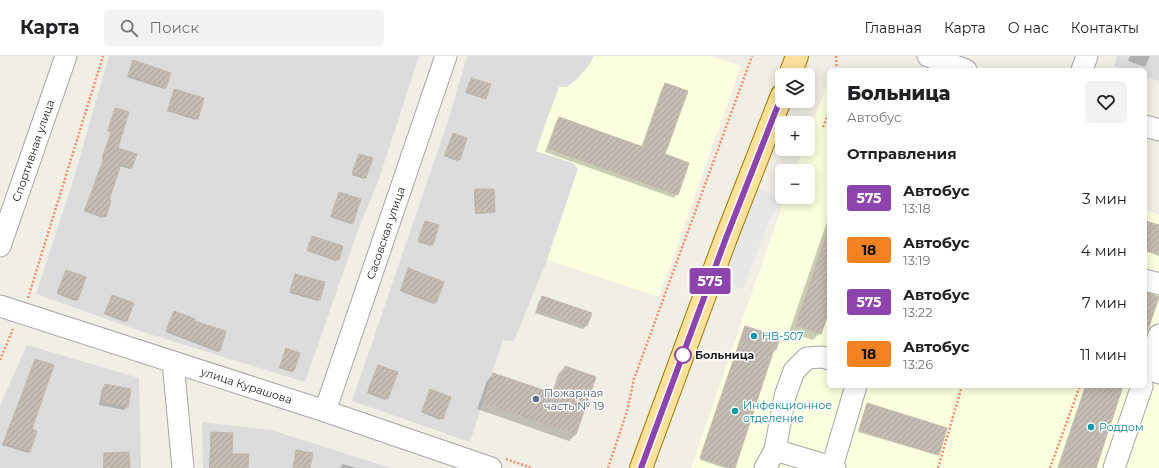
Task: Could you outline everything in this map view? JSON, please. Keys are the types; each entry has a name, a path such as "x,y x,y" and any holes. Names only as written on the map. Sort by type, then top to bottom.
{"main road":[{"path":"793,68 797,56"},
{"path":"641,468 726,238 777,108"}],"street":[{"name":"Спортивная улица","path":"0,246 66,56"},
{"name":"Сасовская улица","path":"325,411 446,56"},
{"path":"928,56 961,68"},
{"path":"1083,68 1087,56"},
{"path":"1147,127 1159,130"},
{"path":"1147,281 1159,284"},
{"name":"улица Курашова","path":"0,306 325,411 491,468"},
{"path":"765,468 775,450 785,396 794,371 807,358 827,344"},
{"path":"1148,375 1158,344"},
{"path":"807,358 822,357 827,358"},
{"path":"173,362 183,468"},
{"path":"775,450 834,468 855,388"},
{"path":"1114,468 1143,388"}],"path":[{"path":"0,360 10,332 23,313 104,56"},
{"path":"608,468 627,411 634,380 752,56"},
{"path":"836,56 838,68"},
{"path":"823,127 827,117"},
{"path":"938,468 961,388"},
{"path":"1050,468 1079,388"}],"shaded area":[{"path":"109,56 419,56 378,182 359,227 305,382 149,334 36,294 73,181"},
{"path":"467,56 594,56 590,64 576,80 567,87 548,115 536,151 573,163 578,169 547,260 514,341 503,340 470,442 352,401 448,121"},
{"path":"594,56 710,56 741,66 659,297 547,260 578,169 573,163 536,151 559,87 567,87 576,80 590,64"},
{"path":"1117,56 1159,56 1159,81 1147,78 1147,68 1120,68 1114,66"},
{"path":"827,84 827,388 1147,388 1147,210 1159,215 1159,468 691,468 783,204 815,204 815,164 798,164 800,156 815,156 815,117"},
{"path":"755,187 775,194 776,204 743,289 719,280"},
{"path":"27,345 139,378 141,468 0,468 0,406"},
{"path":"202,422 271,430 391,468 203,468"}],"building":[{"path":"133,60 171,73 166,88 128,75"},
{"path":"471,78 491,84 486,99 466,92"},
{"path":"665,83 688,91 665,154 689,163 678,195 548,148 559,117 643,147"},
{"path":"174,89 204,98 198,119 168,110"},
{"path":"115,108 129,112 118,148 137,154 132,168 121,164 109,200 111,201 106,217 85,210 112,131 108,130"},
{"path":"453,133 467,138 460,160 445,154"},
{"path":"359,154 373,158 366,178 352,173"},
{"path":"475,189 494,189 495,212 476,213"},
{"path":"339,192 361,199 353,223 331,216"},
{"path":"425,221 439,225 433,245 418,240"},
{"path":"1147,222 1159,225 1159,254 1147,251"},
{"path":"827,234 827,317 821,334 796,325"},
{"path":"312,236 343,246 339,260 307,250"},
{"path":"408,268 444,282 436,303 401,290"},
{"path":"66,270 86,277 78,300 57,293"},
{"path":"295,274 325,282 320,300 290,291"},
{"path":"1147,293 1159,297 1147,332"},
{"path":"112,295 134,303 127,321 105,313"},
{"path":"542,296 592,313 587,326 538,310"},
{"path":"174,311 195,319 194,321 226,331 220,351 166,330"},
{"name":"Инфекционное отделение","path":"745,326 780,337 776,350 774,349 735,468 730,468 700,458"},
{"path":"286,348 300,353 294,371 280,367"},
{"path":"35,359 54,365 32,429 37,431 30,452 4,443"},
{"path":"378,365 398,372 388,399 368,391"},
{"name":"Пожарная часть № 19","path":"565,366 596,377 576,434 483,403 493,373 555,394"},
{"path":"105,384 131,389 128,407 102,402"},
{"name":"Роддом","path":"1085,388 1122,388 1096,468 1059,468"},
{"path":"430,389 451,397 443,419 422,411"},
{"path":"867,403 947,428 939,455 859,430"},
{"path":"211,432 233,433 232,454 249,454 248,468 210,468"},
{"path":"296,450 313,453 310,468 293,468"},
{"path":"129,452 130,468 104,468 104,453"}],"bus line":[{"name":"575","path":"641,468 726,238 777,108"}],"place":[{"name":"НВ-507","path":"754,336"},
{"name":"Больница","path":"683,355"},
{"name":"Пожарная часть № 19","path":"536,399"},
{"name":"Инфекционное отделение","path":"735,411"},
{"name":"Роддом","path":"1091,427"}]}
